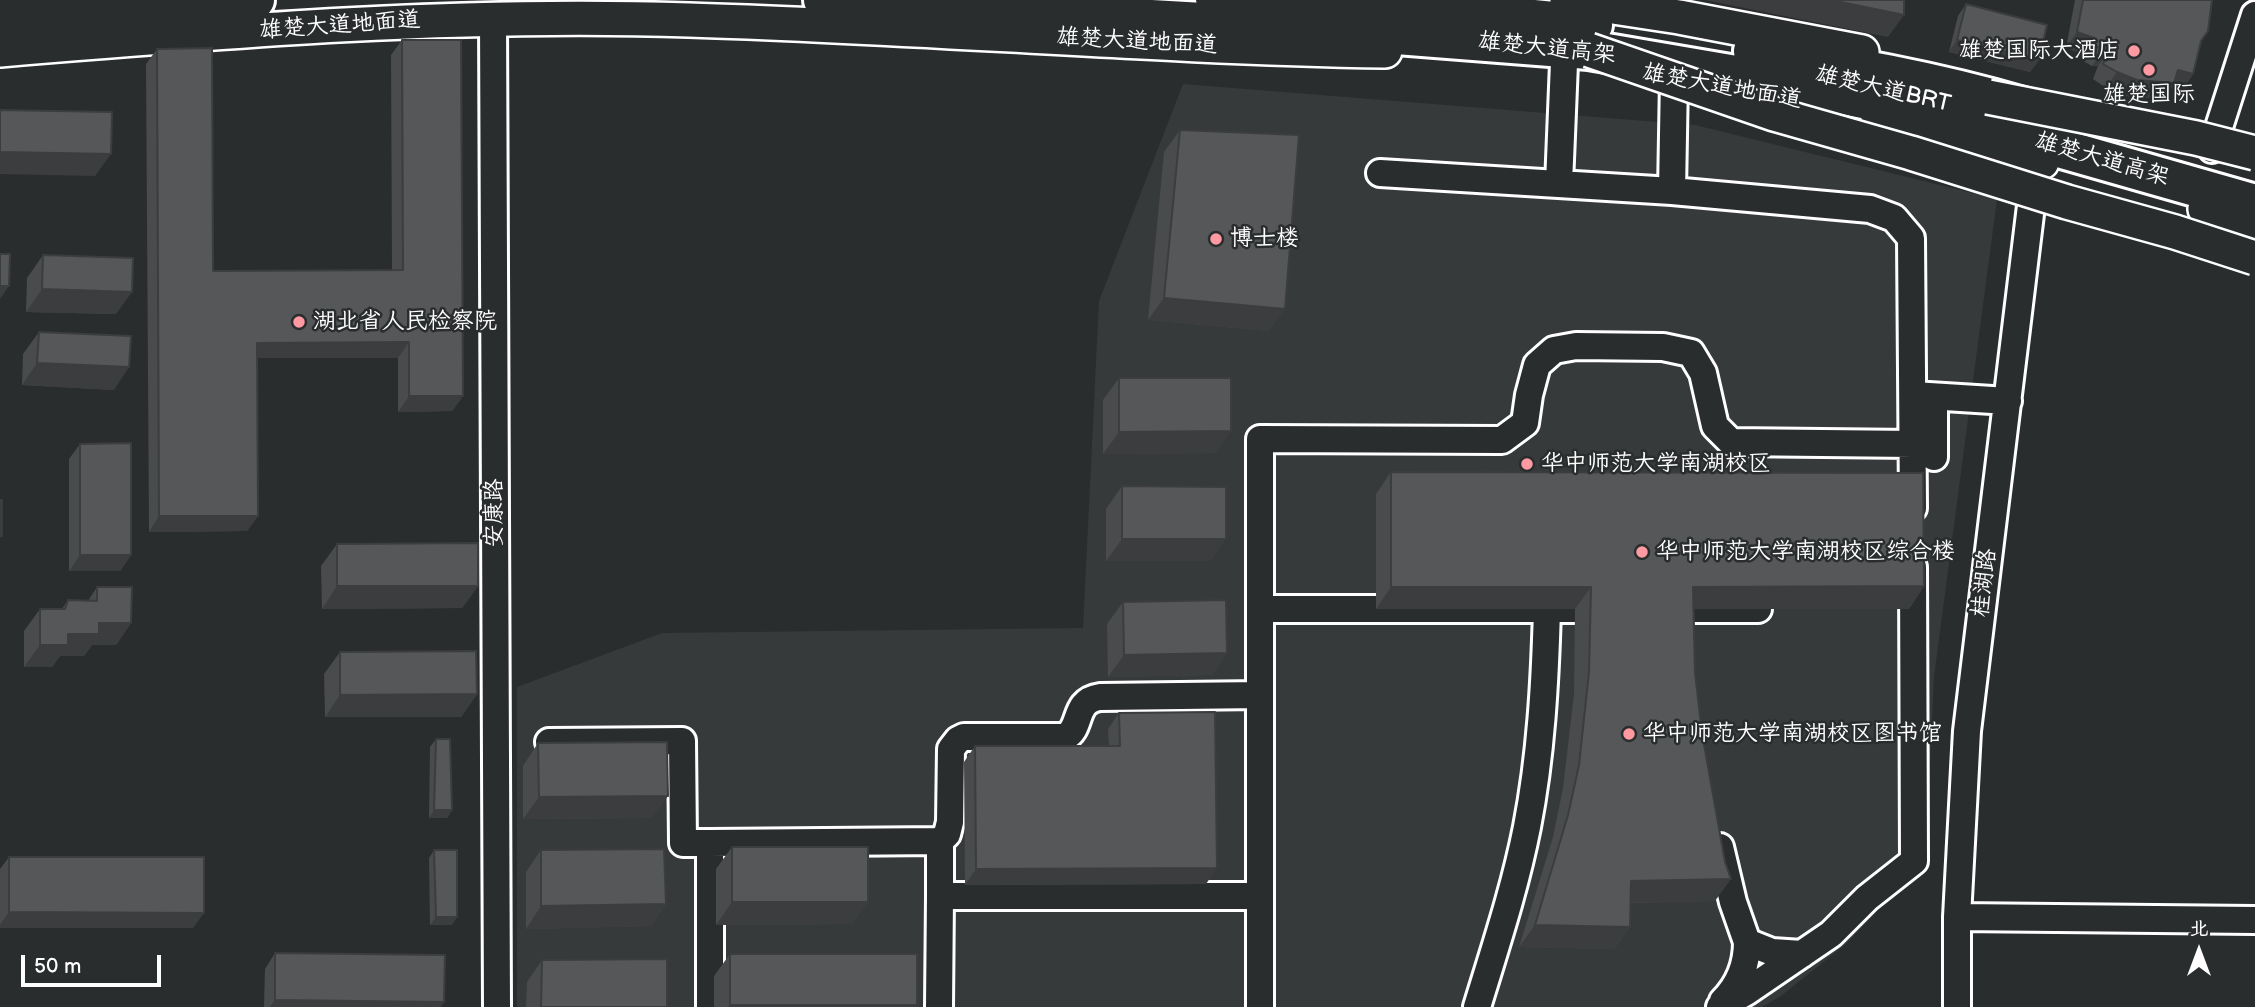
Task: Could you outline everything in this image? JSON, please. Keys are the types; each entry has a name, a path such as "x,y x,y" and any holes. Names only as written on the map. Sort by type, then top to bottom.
{"highway":[{"path":"0,17 255,0"},
{"name":"雄楚大道高架","path":"823,0 1307,28 1576,57 1800,86 1954,118 2255,204"},
{"name":"雄楚大道高架","path":"1347,0 1584,24 1820,62 1988,97 2255,180"}],"main road":[{"path":"1567,0 1829,44 2004,86 2255,164"},
{"name":"雄楚大道地面道","path":"0,50 389,22 494,18 688,20 1283,49 1576,57 1675,79 1819,104 2037,161 2255,224"},
{"path":"1576,57 1911,153 2255,258"},
{"path":"1988,97 2196,138 2255,153"}],"street":[{"name":"雄楚大道BRT","path":"1209,0 1317,7 1586,35 1827,76 2027,122 2255,191"},
{"path":"2212,149 2255,15"},
{"name":"安康路","path":"494,18 497,1007"},
{"path":"1559,184 1576,57"},
{"path":"1672,191 1675,79"},
{"name":"桂湖路","path":"1957,1007 1957,918 1967,732 2037,161"},
{"path":"1380,173 1672,191 1870,209 1894,218 1911,238 1923,396 1923,451 1913,535 1914,861 1867,898 1831,934 1718,1007"},
{"path":"1260,1007 1260,439 1305,448 1502,440 1525,423 1537,365 1554,350 1576,346 1663,347 1691,354 1703,373 1715,426 1731,442 1923,451"},
{"path":"1923,396 2008,401"},
{"path":"1260,609 1547,609 1693,621 1758,609"},
{"path":"1485,999 1527,828 1538,761 1545,682 1547,609"},
{"path":"549,742 682,741 683,842 710,844 940,841 947,834 950,822 951,749 964,737 1065,737 1073,730 1083,706 1089,700 1100,696 1260,695"},
{"path":"1713,819 1733,902 1747,942 1747,959 1733,991 1718,1007"},
{"path":"939,1007 940,841"},
{"path":"710,844 710,1007"},
{"path":"940,896 1260,896"},
{"path":"1957,918 2255,920"},
{"path":"1747,942 1772,952 1802,954"}],"shaded area":[{"name":"华中师范大学南湖校区","path":"1183,84 1695,125 1997,199 1934,677 1925,872 1892,895 1847,943 1781,996 1762,1007 517,1007 517,687 662,633 1083,628 1099,301"}],"building":[{"path":"1831,0 1904,0 1904,15"},
{"name":"雄楚国际大酒店","path":"2083,0 2212,0 2208,31 2201,41 2193,74 2178,70 2174,83 2137,80 2103,64 2109,51 2094,45 2094,38 2077,32"},
{"path":"1966,4 2047,25 2039,60 1957,40"},
{"name":"湖北省人民检察院","path":"402,40 461,40 463,396 409,396 409,342 257,343 258,516 159,516 157,49 212,48 213,271 403,270"},
{"path":"0,110 112,112 111,154 0,152"},
{"name":"博士楼","path":"1180,130 1299,135 1285,309 1164,298"},
{"path":"0,254 10,254 9,286 0,286"},
{"path":"43,255 133,258 132,292 42,289"},
{"path":"39,332 131,336 129,367 37,363"},
{"path":"1119,378 1231,378 1231,431 1119,432"},
{"path":"131,443 131,555 80,555 80,444"},
{"path":"1391,472 1923,473 1924,586 1693,587 1695,673 1702,733 1725,862 1731,879 1631,881 1630,927 1535,925 1568,815 1579,765 1589,672 1591,587 1391,587"},
{"path":"1122,486 1226,487 1226,539 1122,539"},
{"path":"2,500 2,536 0,536"},
{"path":"478,543 478,586 337,586 337,544"},
{"path":"97,587 132,587 131,623 99,623 99,634 68,634 68,645 40,645 40,609 65,609 68,600 97,601"},
{"path":"1226,600 1227,653 1124,655 1123,602"},
{"path":"476,651 477,694 340,695 340,652"},
{"path":"1215,712 1217,868 976,869 975,746 1120,746 1119,713"},
{"path":"436,739 450,739 452,810 434,810"},
{"path":"667,742 668,796 539,797 538,743"},
{"path":"732,847 868,847 868,902 732,902"},
{"path":"664,849 666,904 541,906 541,850"},
{"path":"434,850 457,850 457,917 436,917"},
{"path":"9,857 204,857 204,913 9,912"},
{"path":"275,953 445,955 444,1002 275,1000"},
{"path":"730,954 917,954 917,1005 730,1005"},
{"path":"667,959 667,1007 541,1007 542,960"}],"place":[{"name":"雄楚国际大酒店","path":"2134,51"},
{"name":"雄楚国际","path":"2149,70"},
{"name":"博士楼","path":"1216,239"},
{"name":"湖北省人民检察院","path":"299,322"},
{"name":"华中师范大学南湖校区","path":"1527,464"},
{"name":"华中师范大学南湖校区综合楼","path":"1642,552"},
{"name":"华中师范大学南湖校区图书馆","path":"1629,734"}]}
